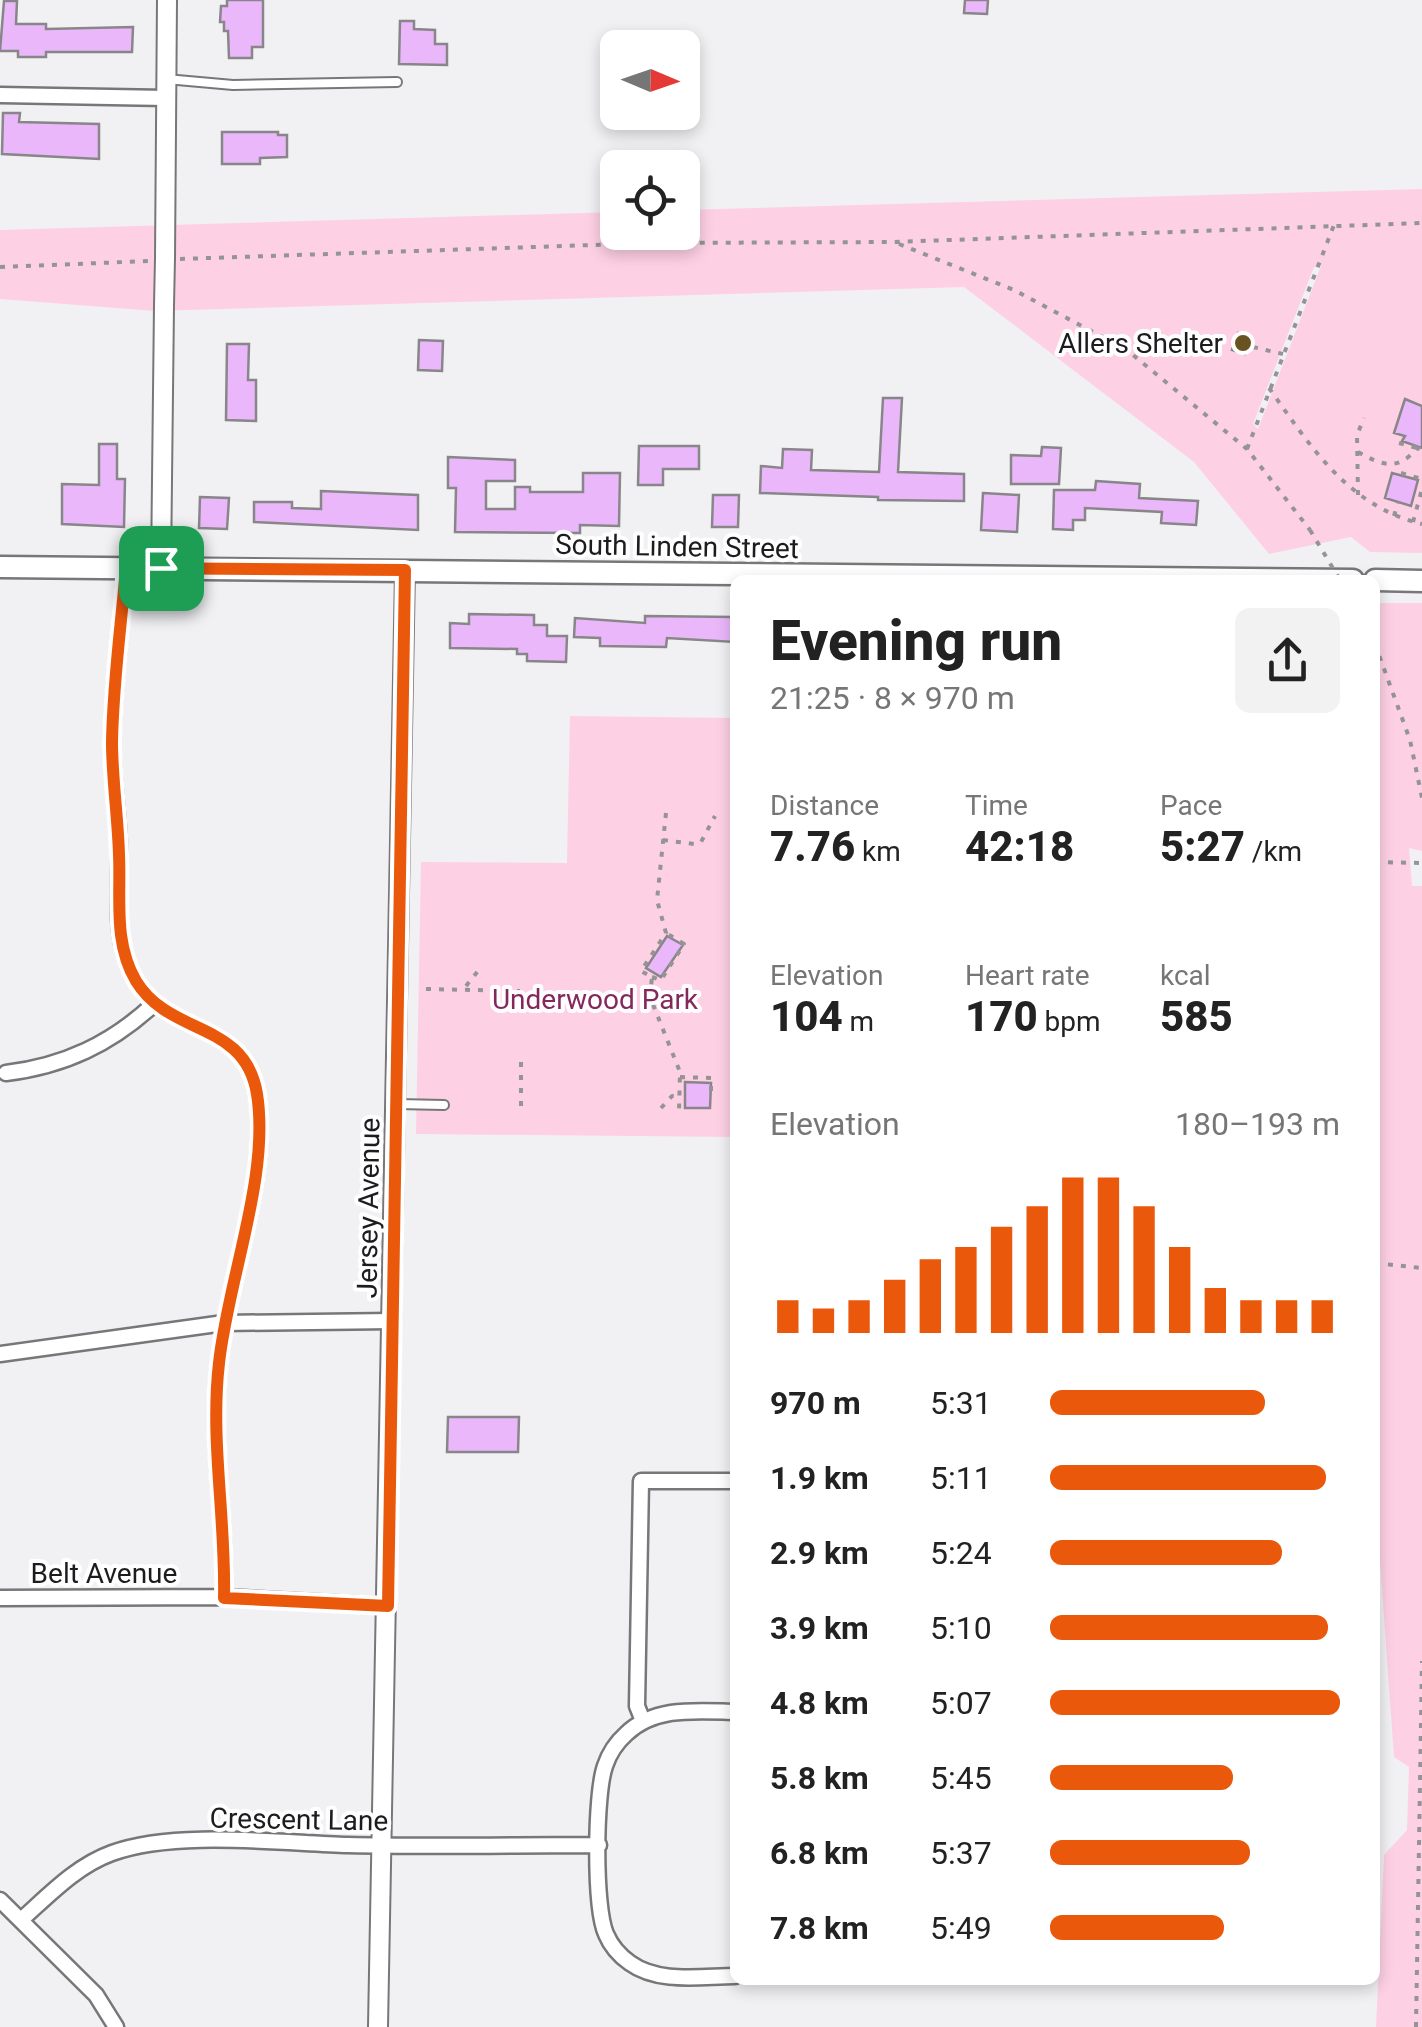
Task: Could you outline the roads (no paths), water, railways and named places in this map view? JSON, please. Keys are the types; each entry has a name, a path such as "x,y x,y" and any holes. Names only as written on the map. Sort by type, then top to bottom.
{"main road":[{"name":"South Linden Street","path":"0,566 828,575"},
{"path":"1380,580 1422,581"}],"street":[{"path":"161,568 167,0"},
{"path":"0,95 166,88"},
{"path":"126,568 112,743 119,918 126,962 154,1004 238,1050 247,1062 257,1094 255,1180 224,1323 215,1413 225,1545 224,1598"},
{"name":"Jersey Avenue","path":"378,2027 405,570"},
{"path":"6,1073 54,1065 77,1056 131,1026 154,1004"},
{"path":"0,1354 224,1323 392,1321"},
{"path":"642,1721 636,1706 640,1481 730,1481"},
{"name":"Belt Avenue","path":"0,1598 224,1598 388,1606"},
{"path":"730,1712 659,1714 625,1734 605,1766 599,1845 602,1922 614,1948 627,1961 651,1974 730,1976"},
{"name":"Crescent Lane","path":"21,1920 65,1880 92,1862 139,1846 221,1842 599,1845"},
{"path":"0,1900 96,1995 116,2027"}],"lane":[{"path":"166,88 397,82"},
{"path":"398,1104 444,1105"}],"place":[{"name":"Allers Shelter","path":"1243,343"}],"park label":[{"name":"Underwood Park","path":"595,999"}]}
